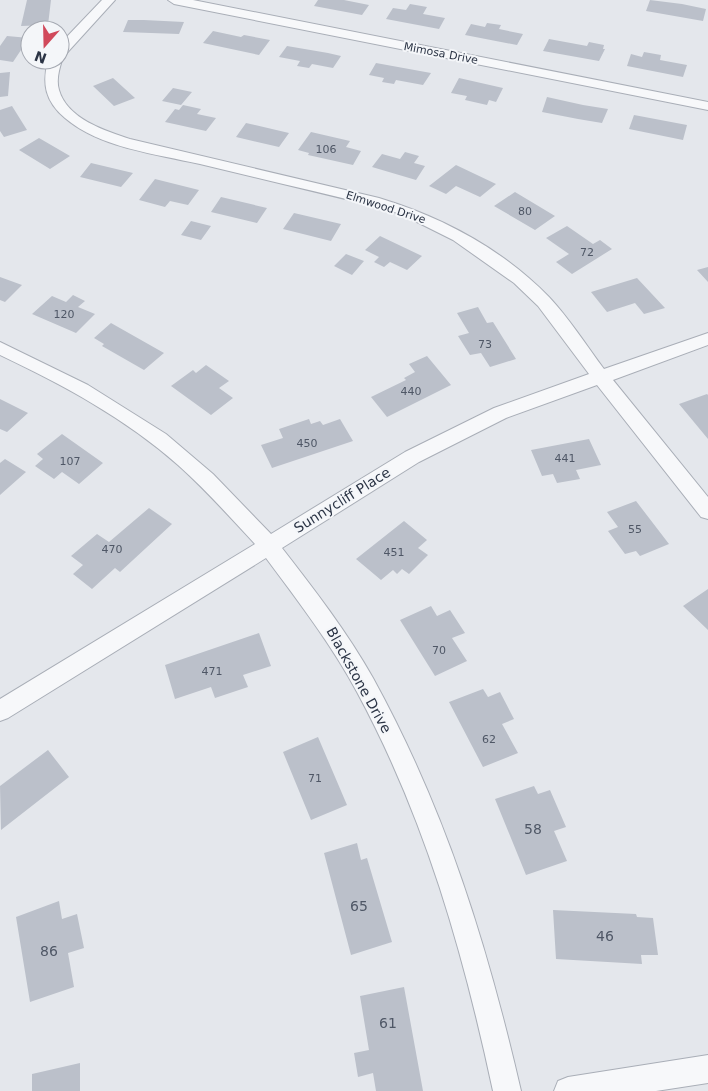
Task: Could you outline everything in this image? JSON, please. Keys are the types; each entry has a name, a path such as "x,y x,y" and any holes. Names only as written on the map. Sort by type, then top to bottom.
{"street":[{"path":"70,39 110,0"},
{"name":"Mimosa Drive","path":"174,0 708,106"},
{"name":"Elmwood Drive","path":"52,70 51,82 55,96 65,111 76,121 91,129 126,142 374,201 406,211 459,236 520,279 544,302 600,376 708,511"},
{"name":"Sunnycliff Place","path":"0,711 412,457 500,413 708,339"},
{"name":"Blackstone Drive","path":"0,348 54,373 95,396 161,441 205,478 269,546 321,613 347,653 406,766 438,841 460,906 494,1025 507,1091"},
{"path":"568,1091 708,1069"}],"building":[{"path":"27,0 51,0 49,20 22,20"},
{"path":"318,0 344,0 369,5 362,15 314,6"},
{"path":"650,0 706,9 703,21 646,11"},
{"path":"410,4 427,7 423,14 445,18 439,29 386,19 393,8 406,10"},
{"path":"128,20 184,22 179,34 123,32"},
{"path":"487,23 501,25 499,29 523,34 517,45 465,35 471,24 485,27"},
{"path":"213,31 241,37 244,35 270,40 259,55 203,43"},
{"path":"7,36 20,37 20,52 13,62 0,60 0,46"},
{"path":"549,39 587,46 589,42 604,45 603,49 605,49 599,61 543,51"},
{"path":"287,46 341,56 333,68 312,64 309,68 297,66 300,61 279,57"},
{"path":"644,52 661,55 660,60 687,65 683,77 627,66 631,54 642,57"},
{"path":"376,63 431,73 423,85 396,80 394,84 382,82 384,78 369,75"},
{"path":"10,72 8,96 0,97 0,73"},
{"path":"113,78 135,98 114,106 93,86"},
{"path":"459,78 503,88 496,102 489,100 487,105 465,100 467,96 451,93"},
{"path":"173,88 192,92 181,105 162,101"},
{"path":"547,97 608,109 602,123 542,112"},
{"path":"183,105 201,109 197,114 216,118 206,131 165,122 175,109 179,110"},
{"path":"12,106 27,130 4,137 0,131 0,110"},
{"path":"634,115 687,125 683,140 629,129"},
{"path":"246,123 289,133 279,147 236,137"},
{"path":"311,132 350,141 346,147 361,151 353,165 308,155 309,153 298,150"},
{"path":"39,138 70,156 50,169 19,150"},
{"path":"405,152 419,156 414,163 425,166 416,180 372,167 382,154 400,159"},
{"path":"91,163 133,173 121,187 80,177"},
{"path":"456,165 496,184 480,197 456,186 446,194 429,186"},
{"path":"155,179 199,190 188,205 170,201 165,207 139,200"},
{"path":"515,192 555,216 535,230 494,206"},
{"path":"221,197 267,208 257,223 211,212"},
{"path":"294,213 341,224 331,241 283,229"},
{"path":"191,221 211,226 201,240 181,235"},
{"path":"567,226 593,244 600,240 612,249 572,274 556,262 569,254 546,238"},
{"path":"380,236 422,256 407,270 390,262 384,267 374,262 379,257 365,250"},
{"path":"346,254 364,261 352,275 334,266"},
{"path":"708,267 708,282 697,270"},
{"path":"0,277 22,285 5,302 0,300"},
{"path":"637,278 665,308 644,314 635,303 607,312 591,292"},
{"path":"73,295 85,301 78,307 95,314 76,333 32,314 52,296 66,302"},
{"path":"478,307 487,323 493,322 516,359 490,367 481,353 470,355 458,336 469,333 457,313"},
{"path":"111,323 164,353 144,370 102,346 104,344 94,338"},
{"path":"427,356 451,385 387,417 371,397 406,380 404,378 415,372 409,364"},
{"path":"206,365 229,381 219,388 233,398 211,415 171,386 193,370 196,373"},
{"path":"708,395 708,439 679,404"},
{"path":"0,399 28,413 7,432 0,429"},
{"path":"309,419 311,424 320,421 323,425 340,419 353,441 272,468 261,445 283,438 279,429"},
{"path":"62,434 103,463 79,484 62,472 54,479 35,466 43,459 37,454"},
{"path":"589,439 601,465 576,470 580,479 557,483 553,474 542,476 531,450"},
{"path":"5,459 26,472 0,495 0,463"},
{"path":"636,501 669,544 640,556 636,551 625,554 608,531 618,527 607,512"},
{"path":"149,508 172,524 120,572 115,568 92,589 73,574 83,565 71,556 97,534 109,542"},
{"path":"404,521 427,540 418,548 428,555 409,574 402,569 397,574 393,570 381,580 356,559"},
{"path":"708,589 708,630 683,606"},
{"path":"431,606 437,616 450,610 465,633 452,638 467,661 435,676 400,620"},
{"path":"259,633 271,666 243,675 248,687 215,698 211,687 175,699 165,665"},
{"path":"483,689 488,697 500,692 514,719 502,724 518,753 483,767 449,702"},
{"path":"318,737 347,805 311,820 283,752"},
{"path":"48,750 69,777 1,830 0,786"},
{"path":"534,786 538,794 550,790 566,827 554,831 567,861 526,875 495,799"},
{"path":"357,843 361,860 367,858 392,942 351,955 324,853"},
{"path":"59,901 62,919 77,914 84,948 68,953 74,987 30,1002 16,917"},
{"path":"553,910 636,914 637,917 653,918 658,955 641,955 642,964 556,959"},
{"path":"404,987 423,1091 376,1091 373,1073 358,1077 354,1053 369,1050 360,996"},
{"path":"80,1063 80,1091 32,1091 32,1074"}]}
